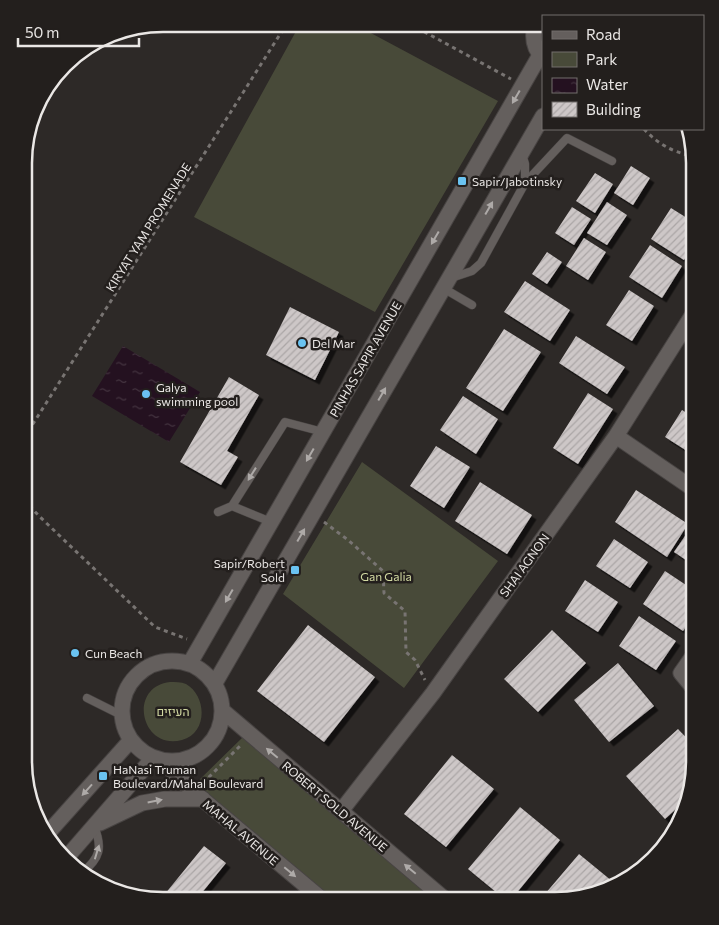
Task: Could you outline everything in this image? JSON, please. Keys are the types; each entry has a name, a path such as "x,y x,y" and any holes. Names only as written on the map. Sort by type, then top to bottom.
{"street":[{"path":"535,32 536,47 541,56"},
{"name":"PINHAS SAPIR AVENUE","path":"190,663 541,56"},
{"path":"215,684 542,118"},
{"name":"SHAI AGNON","path":"341,811 433,693 616,436 686,325"},
{"path":"616,436 686,484"},
{"path":"176,660 190,663 204,671 215,684 221,697 223,712 220,726 214,740 190,758 176,761 157,759 141,751 131,740 124,728 121,715 122,700 127,686 147,666 161,661 176,660"},
{"path":"686,666 681,673 686,679"},
{"name":"ROBERT SOLD AVENUE","path":"223,712 436,892"},
{"path":"52,830 131,740"},
{"path":"70,853 157,759"},
{"name":"MAHAL AVENUE","path":"157,759 198,796 313,892"},
{"path":"94,826 142,803 198,796"}],"lane":[{"path":"472,305 446,283 472,271 481,263 526,184 567,138 612,161"},
{"path":"521,152 525,164 526,184"},
{"path":"218,512 232,506 285,422 323,432"},
{"path":"232,506 271,522"},
{"path":"87,698 121,715"},
{"path":"88,868 96,859 100,850 100,840 94,826"}],"path":[{"name":"KIRYAT YAM PROMENADE","path":"32,425 281,32"},
{"path":"425,32 523,85"},
{"path":"645,130 652,138 675,151 685,153"},
{"path":"32,509 155,628 201,644"},
{"path":"313,514 348,540 383,571 384,593 405,611 406,652 415,660 418,669 433,693"},
{"path":"198,796 240,746"}],"green space":[{"path":"296,32 369,32 498,101 375,312 194,217"},
{"name":"Gan Galia","path":"362,462 498,561 404,688 283,594"},
{"name":"העיזים","path":"170,682 186,684 198,697 201,705 202,714 197,730 182,740 168,741 157,736 149,728 144,717 144,705 148,695 156,686"},
{"path":"243,737 426,892 320,892 193,786"}],"water":[{"name":"Galya swimming pool","path":"123,346 200,392 169,442 92,396"}],"building":[{"path":"631,166 650,178 633,205 614,193"},
{"path":"595,173 613,184 595,213 576,201"},
{"path":"607,202 627,215 607,245 587,233"},
{"path":"572,207 591,219 574,245 555,233"},
{"path":"671,208 686,217 686,257 684,260 651,239"},
{"path":"584,238 606,252 588,280 566,266"},
{"path":"650,245 682,266 662,298 629,277"},
{"path":"547,252 562,262 547,284 532,274"},
{"path":"525,281 570,310 550,341 504,312"},
{"path":"629,290 654,306 632,341 606,325"},
{"name":"Del Mar","path":"290,307 339,332 315,380 266,355"},
{"path":"504,329 541,352 503,411 466,388"},
{"path":"576,336 625,367 607,394 559,363"},
{"path":"229,377 259,395 227,451 238,457 221,485 180,462"},
{"path":"588,393 613,409 578,464 553,448"},
{"path":"463,396 498,419 476,454 440,430"},
{"path":"682,410 686,412 686,450 665,437"},
{"path":"436,446 470,467 444,508 410,486"},
{"path":"480,482 532,515 507,554 455,521"},
{"path":"636,490 686,523 686,527 667,557 615,522"},
{"path":"686,535 686,560 674,552"},
{"path":"614,539 648,562 630,588 596,566"},
{"path":"665,571 686,585 686,626 683,631 643,604"},
{"path":"585,580 618,602 598,632 565,611"},
{"path":"639,616 676,641 656,670 619,646"},
{"path":"308,625 375,677 324,742 257,691"},
{"path":"552,630 586,663 538,712 504,679"},
{"path":"618,663 654,706 609,742 574,700"},
{"path":"678,729 686,737 686,770 680,804 665,819 626,776"},
{"path":"452,755 494,789 446,847 404,814"},
{"path":"520,807 560,840 517,892 496,892 468,869"},
{"path":"204,846 226,863 202,892 167,892"},
{"path":"579,854 611,880 581,890 547,892"}],"place":[{"name":"Sapir/Jabotinsky","path":"462,181"},
{"name":"Del Mar","path":"302,343"},
{"name":"Galya swimming pool","path":"146,394"},
{"name":"Sapir/Robert Sold","path":"295,570"},
{"name":"Cun Beach","path":"75,653"},
{"name":"HaNasi Truman Boulevard/Mahal Boulevard","path":"103,776"}]}
